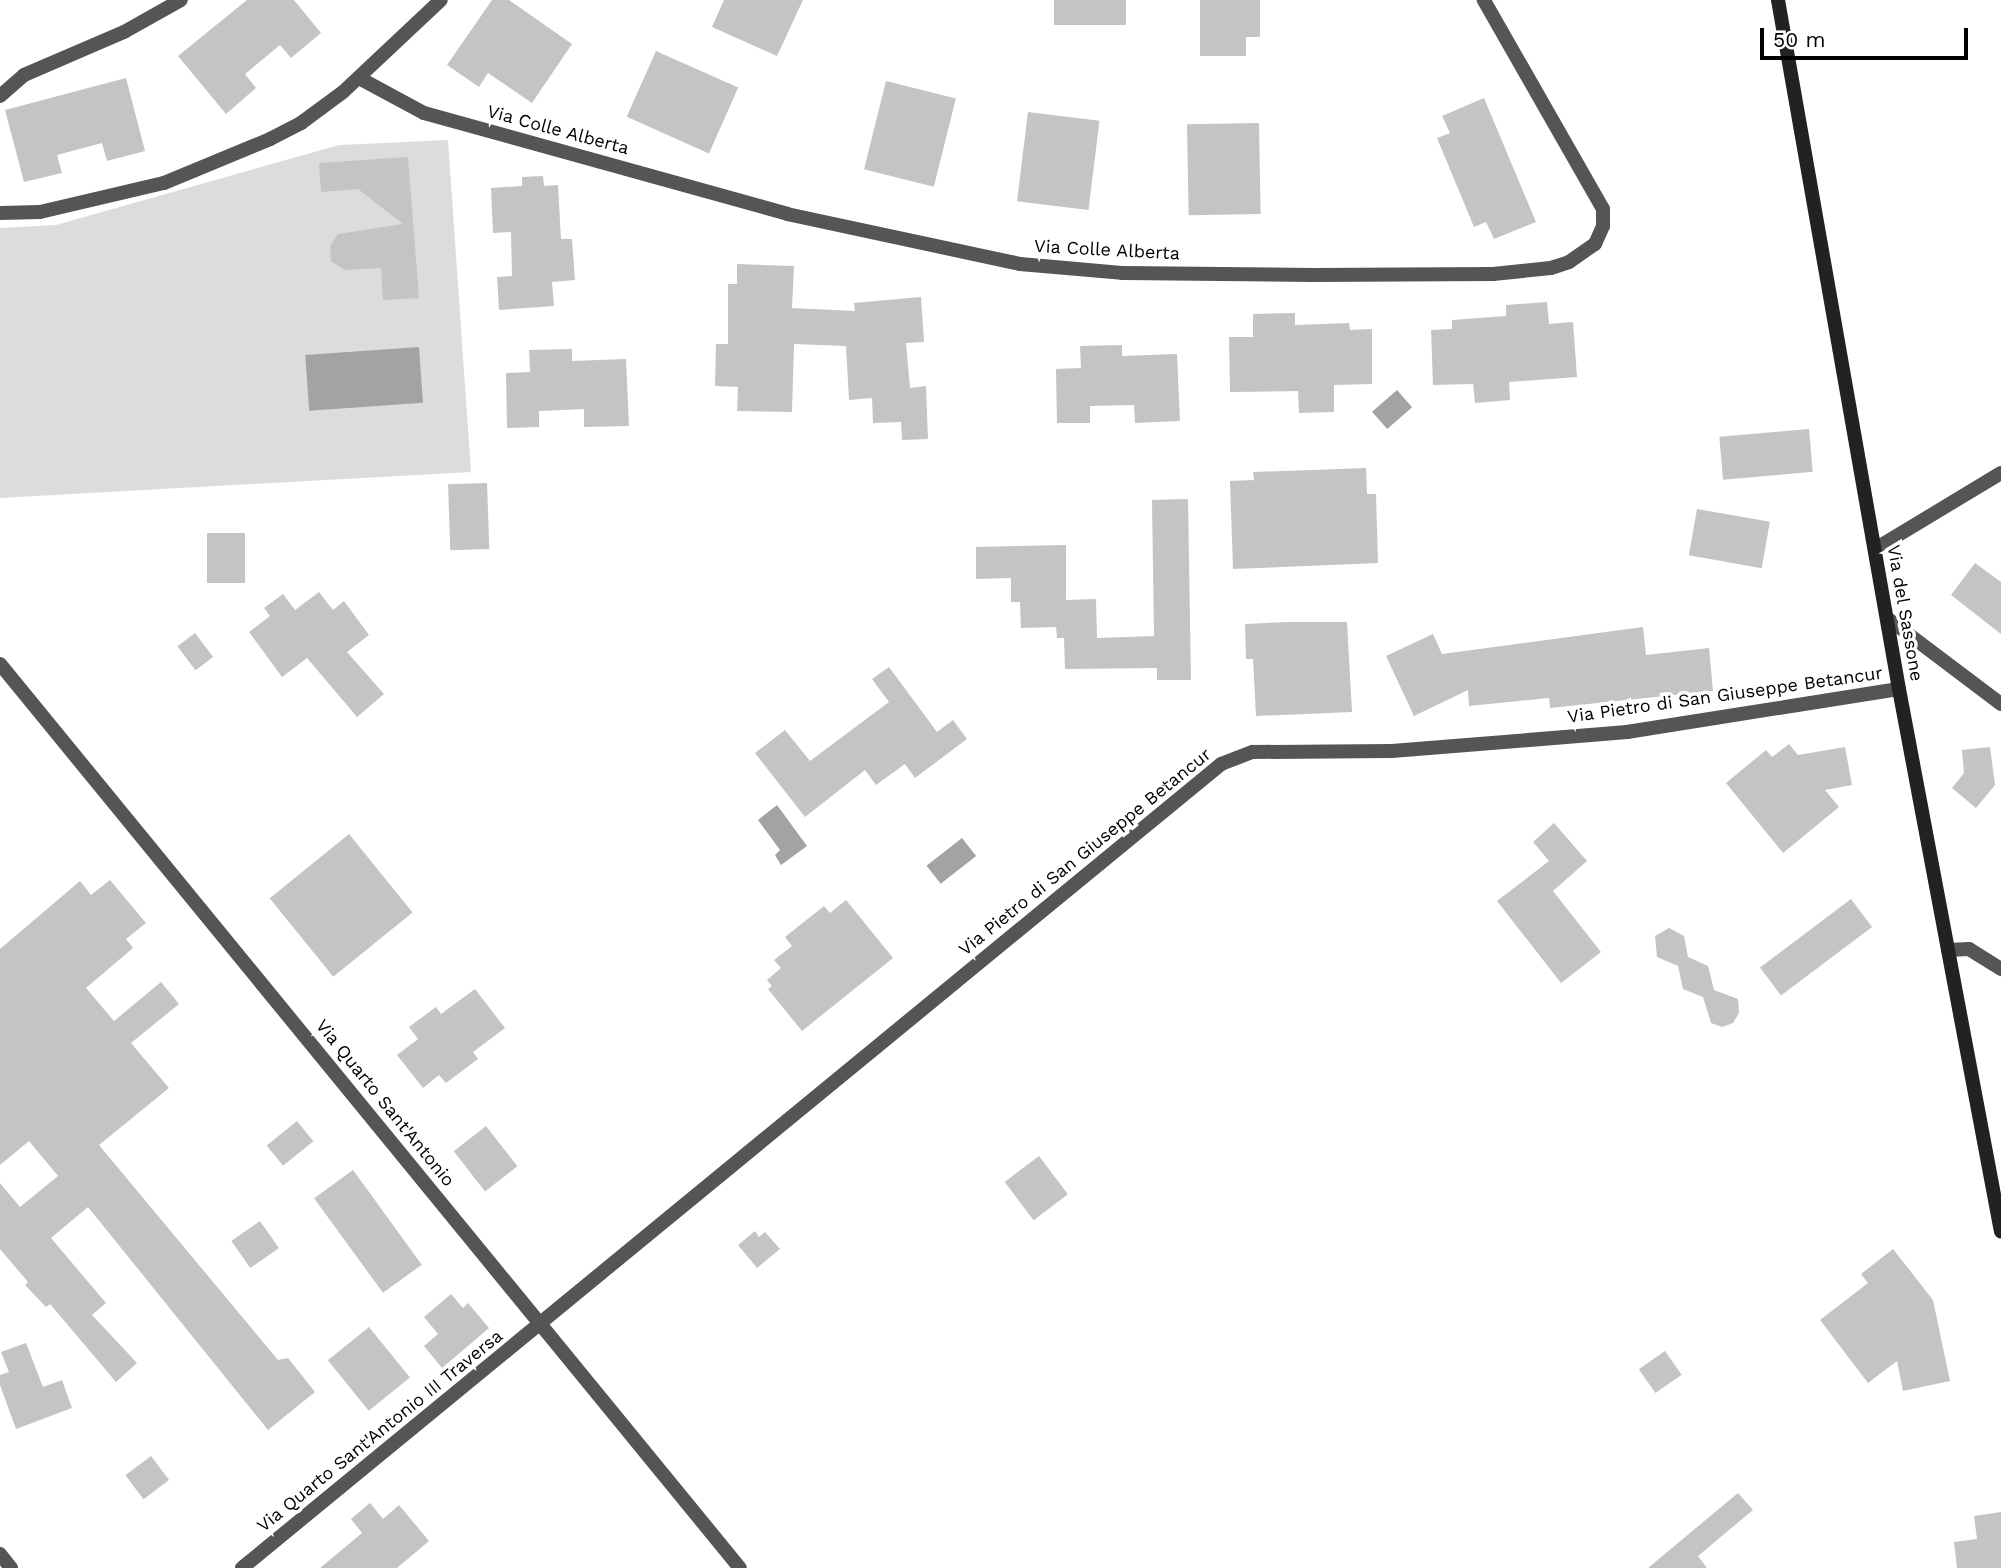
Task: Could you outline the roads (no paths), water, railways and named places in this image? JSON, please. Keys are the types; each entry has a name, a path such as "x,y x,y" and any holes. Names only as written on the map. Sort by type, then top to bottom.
{"main road":[{"name":"Via del Sassone","path":"1778,0 1899,690 1948,950 1996,1180 2001,1232"}],"street":[{"path":"0,96 24,75 124,32 181,0"},
{"path":"0,213 40,212 163,183 301,123 359,78 441,0"},
{"name":"Via Colle Alberta","path":"359,78 424,113 787,214 1020,264 1122,274 1493,274 1550,268 1569,262 1595,244 1603,226 1603,209 1484,0"},
{"path":"1875,548 2001,473"},
{"path":"1887,618 2001,704"},
{"name":"Via Quarto Sant'Antonio","path":"0,664 740,1568"},
{"name":"Via Pietro di San Giuseppe Betancur","path":"542,1324 1212,770 1232,758 1253,752 1392,751 1594,735 1899,690"},
{"path":"1948,950 1969,949 2001,970"},
{"name":"Via Quarto Sant'Antonio III Traversa","path":"242,1568 542,1324"},
{"path":"0,1554 12,1568"}]}
